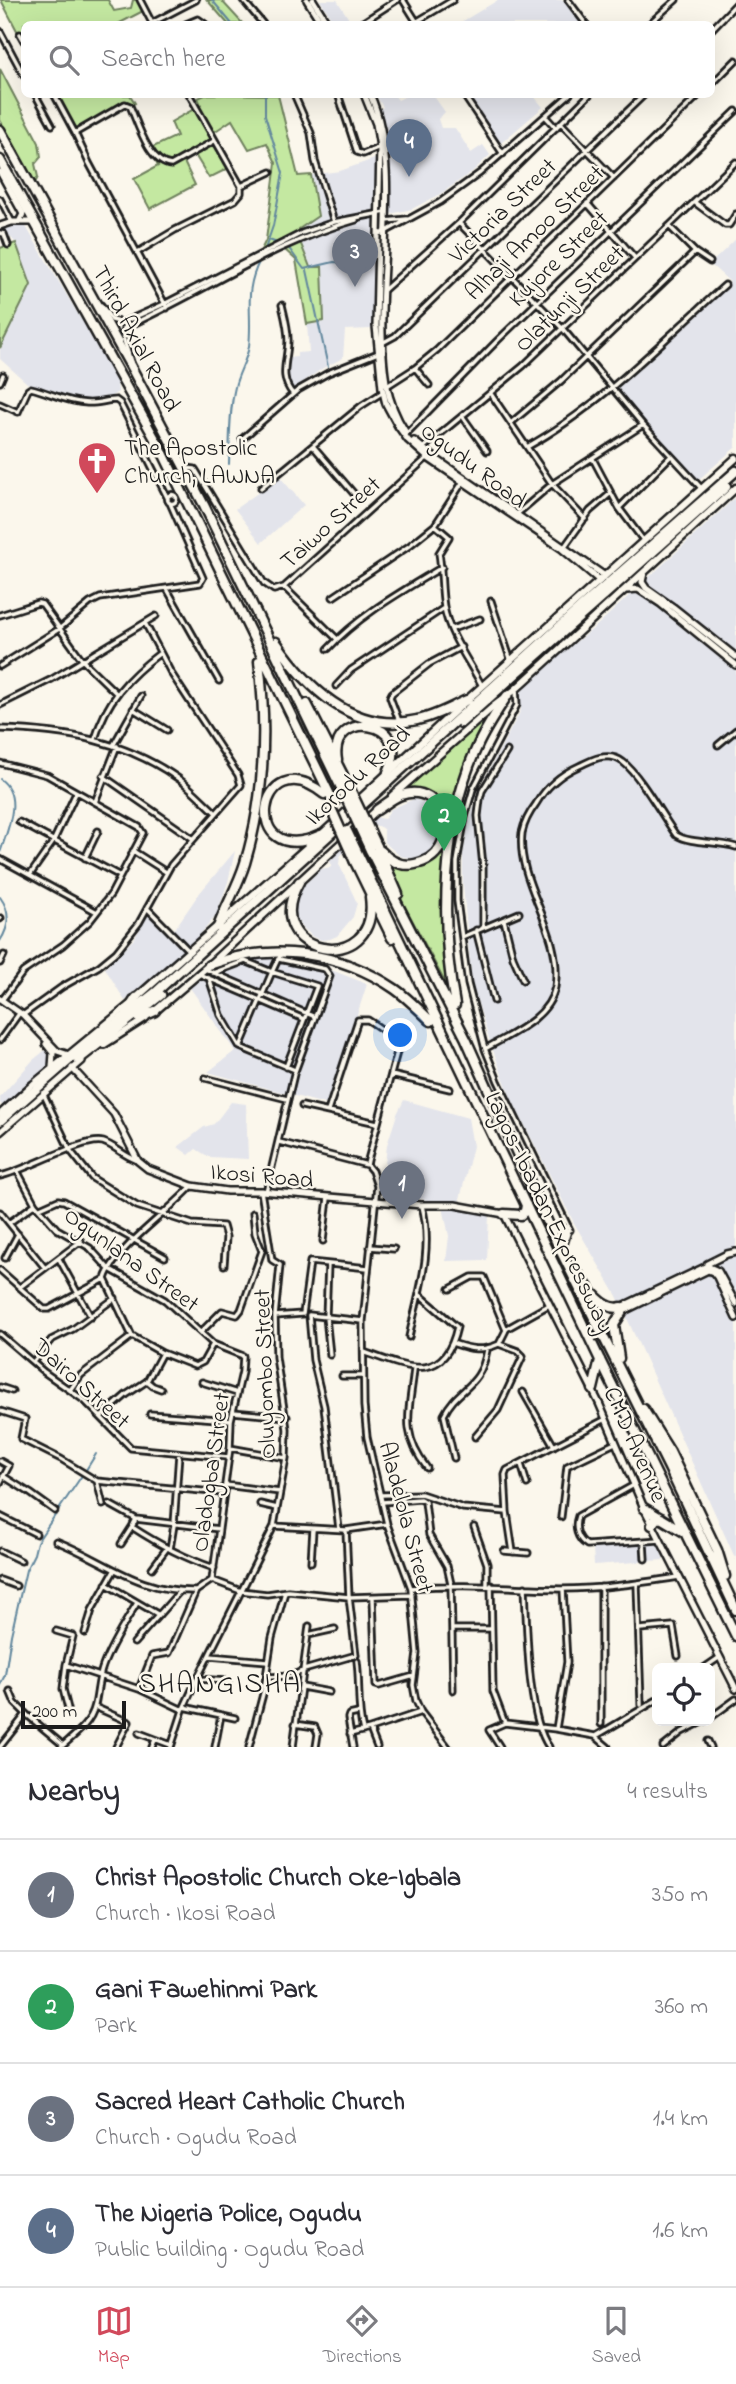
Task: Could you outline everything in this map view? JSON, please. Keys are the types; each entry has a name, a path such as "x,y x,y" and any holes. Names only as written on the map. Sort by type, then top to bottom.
{"highway":[{"name":"Third Axial Road","path":"0,130 184,468 347,792"},
{"name":"Third Axial Road","path":"0,160 179,485 174,498 250,631 332,805"},
{"name":"Ikorodu Road","path":"0,1130 71,1065 124,1022 736,471"},
{"name":"Ikorodu Road","path":"584,610 736,478"},
{"path":"560,617 584,610"},
{"path":"576,633 584,610"},
{"path":"256,611 291,663 323,696 359,716 380,722 399,723 429,717 467,700"},
{"path":"218,927 245,862 261,789 265,717 259,662 250,631"},
{"path":"276,642 340,769"},
{"path":"259,662 324,794 332,805"},
{"path":"466,1039 455,1005 446,926 447,886 453,836 471,761 484,732 507,696"},
{"path":"347,792 336,750 340,740 354,727 367,725 381,730 392,745 394,755 387,772"},
{"path":"321,835 302,843 283,840 273,832 266,814 273,791 287,781 307,782 324,794"},
{"name":"Lagos-Ibadan Expressway","path":"347,792 466,1039 561,1250 736,1610"},
{"path":"373,848 393,861 413,865 423,862 436,852 445,830 443,814 438,806 424,795 402,794 377,810"},
{"name":"Lagos-Ibadan Expressway","path":"332,805 736,1636"},
{"path":"373,848 455,1005"},
{"path":"358,860 369,891 431,1021 446,1042"},
{"path":"299,882 291,903 292,924 300,937 321,948 346,947 363,934 371,911 369,891"},
{"path":"206,970 240,954 335,960 356,967 397,990 431,1021"},
{"path":"124,1022 136,998"},
{"path":"124,1022 155,1011"},
{"name":"Ikorodu Road","path":"0,1121 68,1057 124,1022"},
{"path":"504,1214 524,1213 526,1202"},
{"path":"547,1220 558,1227 566,1228 561,1250 604,1303 622,1310 616,1319 614,1334 623,1374"},
{"path":"593,1389 600,1360"},
{"path":"634,1399 655,1426 670,1452 717,1549 727,1592 718,1600"},
{"path":"646,1453 657,1463 660,1461 660,1452"},
{"path":"644,1508 680,1529 688,1537"},
{"path":"652,1525 654,1520 661,1518"}],"main road":[{"name":"Ikorodu Road","path":"136,998 321,835 387,772 736,458"},
{"name":"Ikorodu Road","path":"155,1011 206,970 241,933 516,689 736,488"}],"street":[{"path":"140,0 150,21"},
{"path":"158,21 196,0"},
{"path":"243,0 260,21"},
{"path":"307,0 320,21"},
{"path":"313,0 326,21"},
{"path":"365,21 397,0"},
{"path":"403,0 416,21"},
{"path":"420,21 453,0"},
{"path":"568,0 584,21"},
{"path":"652,21 676,0"},
{"path":"715,26 736,4"},
{"path":"0,31 21,70"},
{"path":"715,81 736,60"},
{"path":"37,98 52,125"},
{"path":"56,98 166,306"},
{"path":"138,252 235,200 241,194 241,186 191,98"},
{"path":"296,98 311,133 316,161 334,222"},
{"path":"339,98 357,152 363,154 380,147"},
{"name":"Ogudu Road","path":"366,98 376,124 380,147 382,292 378,353 386,404 398,426 421,450 603,578"},
{"name":"Ogudu Road","path":"371,98 385,140 382,216"},
{"path":"466,98 503,154"},
{"path":"382,233 440,202 503,154 566,98"},
{"path":"382,292 459,223 586,98"},
{"name":"Victoria Street","path":"380,343 395,337 641,98"},
{"name":"Alhaji Amoo Street","path":"261,488 361,406 437,351 696,98"},
{"path":"75,133 125,104 130,106 154,155 165,164 171,165 214,141"},
{"name":"Kujore Street","path":"407,433 736,111"},
{"path":"545,117 556,128"},
{"path":"561,124 614,178"},
{"name":"Olatunji Street","path":"421,450 491,394 563,330 736,162"},
{"path":"0,172 23,214 15,222"},
{"path":"241,186 271,172"},
{"path":"0,199 15,222"},
{"path":"694,201 725,225 729,225 736,214"},
{"path":"587,203 635,258"},
{"path":"294,238 354,220 382,216"},
{"path":"131,367 122,337 124,328 294,238 334,222 382,216 409,219"},
{"path":"0,226 15,222 35,222"},
{"path":"459,223 563,330 643,425 702,489"},
{"path":"669,226 695,252 710,262"},
{"path":"0,233 4,234 8,245"},
{"name":"Ogudu Road","path":"382,233 376,306 384,389 407,433 421,450"},
{"path":"512,422 587,357 695,252"},
{"path":"527,447 568,422 612,386 725,285"},
{"path":"92,296 112,320 122,323 166,306"},
{"path":"282,305 288,335 284,377 286,386 293,394"},
{"path":"242,439 293,394 328,373 378,353"},
{"path":"415,368 429,385"},
{"path":"0,382 3,375"},
{"path":"0,404 18,412 31,388 79,403 95,404 116,400 120,403 164,487 174,498 174,509 203,578 200,583 100,598 59,629 0,666"},
{"path":"491,394 552,484 585,519"},
{"path":"463,417 487,451"},
{"path":"517,514 552,484 643,425"},
{"path":"313,446 355,495"},
{"name":"Taiwo Street","path":"184,468 195,469 264,583 274,590 284,587 429,456"},
{"path":"619,508 671,456"},
{"path":"593,458 619,508 644,541"},
{"path":"334,597 409,547 435,525 464,480"},
{"name":"Ogudu Road","path":"464,480 565,546 603,578"},
{"path":"565,546 597,505 611,493"},
{"path":"435,525 449,537 439,553 444,608 482,686"},
{"path":"328,649 337,639 389,600 442,567"},
{"path":"644,572 642,582 646,588 736,657"},
{"path":"284,587 337,639"},
{"path":"618,595 631,588 638,589 670,611 736,665"},
{"path":"167,589 219,681"},
{"path":"491,601 510,661"},
{"path":"0,615 41,603 83,661 116,692"},
{"path":"336,686 351,670 444,608"},
{"path":"0,705 83,661 156,616"},
{"path":"452,629 480,619"},
{"path":"0,1040 21,1015 108,960 131,935 166,872 192,838 240,788 241,782 160,653 145,623"},
{"path":"399,723 392,704 392,692 429,664 461,647"},
{"path":"94,739 116,692 160,653"},
{"path":"516,689 517,705 473,789 465,817 456,875 468,984 485,1049 566,1228"},
{"path":"95,802 116,745 141,696"},
{"path":"133,708 167,730"},
{"path":"0,729 94,739 116,745 179,779 215,812"},
{"path":"718,745 736,730"},
{"path":"483,926 483,866 478,816 480,799 482,791 507,751"},
{"path":"485,1049 516,1033 540,1014 555,988 554,958 548,927 523,859 522,831 540,796 563,773 603,757 622,760 632,770 676,835 687,840 713,841 736,847"},
{"path":"0,764 40,772 55,778 76,793 139,827 143,833 111,894 82,930 23,972 1,1001 21,1015 57,1051 68,1057"},
{"path":"103,776 192,838"},
{"path":"30,875 53,842 76,793"},
{"path":"19,822 120,876"},
{"path":"85,858 98,831"},
{"path":"133,851 166,872"},
{"path":"0,859 97,912"},
{"path":"147,908 190,952"},
{"path":"462,937 519,913"},
{"path":"504,920 513,957 523,980"},
{"path":"476,930 494,1001"},
{"path":"0,963 4,955"},
{"path":"240,1047 280,955 325,969 330,974 295,1070 279,1142 264,1191"},
{"path":"206,970 244,961 317,986 286,1067"},
{"path":"206,970 221,1015 240,1047 295,1070"},
{"path":"206,970 305,1016"},
{"path":"209,978 259,1000 315,1017"},
{"name":"Ikorodu Road","path":"0,1114 136,998"},
{"name":"Ikorodu Road","path":"0,1130 72,1068 155,1011"},
{"path":"21,1015 53,1053 51,1069"},
{"path":"279,1142 367,1165 397,1052 393,1039 368,1020 358,1020 328,1111"},
{"path":"72,1068 114,1114 138,1161"},
{"path":"390,1074 450,1090"},
{"path":"205,1078 287,1099"},
{"path":"43,1093 70,1150 92,1178 137,1206 192,1224 223,1226 226,1237 224,1265"},
{"path":"302,1106 377,1124"},
{"path":"0,1176 18,1172 82,1145 105,1143 128,1158 138,1161"},
{"name":"Ikosi Road","path":"138,1161 148,1169 192,1186 227,1191 264,1191 479,1208 504,1214"},
{"name":"Aladelola Street","path":"367,1165 377,1180 363,1321 367,1437 387,1524 411,1588 417,1653 414,1676 416,1701 421,1712 448,1747"},
{"name":"Ogunlana Street","path":"18,1172 36,1204 57,1228 90,1248 108,1268 165,1300 213,1344 243,1356"},
{"path":"192,1186 134,1240 108,1268 105,1279 132,1336 162,1353 195,1366 203,1362 213,1344"},
{"name":"Oluyombo Street","path":"171,1746 197,1678 274,1526 281,1492 286,1458 287,1417 276,1356 275,1316 280,1265 272,1260 264,1191"},
{"path":"323,1241 328,1198"},
{"path":"40,1208 61,1200 165,1256"},
{"path":"9,1223 36,1204"},
{"path":"409,1338 419,1294 427,1236 421,1205"},
{"path":"0,1212 45,1268"},
{"path":"201,1332 222,1311 240,1313 262,1248 253,1213"},
{"name":"CMD Avenue","path":"504,1214 593,1389 652,1525 736,1689"},
{"path":"5,1258 18,1234"},
{"path":"20,1287 80,1241"},
{"path":"370,1247 394,1249"},
{"path":"622,1310 730,1252 736,1252"},
{"path":"722,1257 717,1269 736,1318"},
{"path":"260,1258 272,1260"},
{"path":"59,1259 90,1317"},
{"path":"303,1314 309,1263 368,1268"},
{"path":"328,1264 327,1317 330,1355"},
{"path":"705,1267 717,1269 723,1276 736,1304"},
{"path":"0,1270 44,1309 105,1279"},
{"path":"450,1289 472,1278 484,1277 506,1329"},
{"path":"365,1352 414,1368 433,1367 444,1357 457,1327 419,1294"},
{"path":"33,1362 51,1340 90,1317 115,1298"},
{"path":"452,1343 474,1350 487,1350 499,1344 506,1329 551,1304"},
{"path":"275,1316 303,1314 363,1321"},
{"path":"309,1315 313,1360 324,1406 339,1529"},
{"name":"Dairo Street","path":"0,1334 70,1390 131,1448 228,1457"},
{"path":"70,1390 80,1375 132,1336"},
{"path":"475,1437 498,1410 523,1356 518,1351 499,1344"},
{"path":"454,1458 444,1415 478,1377 487,1350"},
{"path":"101,1418 126,1395 148,1381 162,1353"},
{"name":"Oladogba Street","path":"196,1591 212,1580 230,1448 231,1420 243,1356"},
{"path":"414,1368 408,1422 413,1447 427,1468"},
{"path":"342,1376 363,1376"},
{"path":"148,1381 161,1389"},
{"path":"202,1382 237,1393"},
{"path":"0,1387 12,1391"},
{"path":"523,1392 554,1446"},
{"path":"0,1411 25,1419 21,1439 97,1481 223,1493"},
{"path":"233,1412 287,1417"},
{"path":"150,1413 231,1420"},
{"path":"513,1552 505,1475 509,1468 606,1419"},
{"path":"561,1517 567,1466 615,1443"},
{"path":"230,1448 286,1458"},
{"path":"152,1569 168,1549 174,1525 179,1454"},
{"path":"0,1461 9,1466 0,1483"},
{"path":"521,1464 527,1484"},
{"path":"3,1476 55,1511"},
{"path":"97,1481 103,1505"},
{"path":"225,1485 281,1492"},
{"path":"634,1485 578,1516 575,1527 587,1545 660,1541"},
{"path":"381,1495 421,1494 463,1508 507,1512"},
{"path":"383,1503 420,1499 425,1502 429,1535 447,1566 451,1584 454,1629 453,1690"},
{"path":"109,1504 136,1519 219,1530"},
{"path":"260,1504 277,1508"},
{"path":"0,1516 36,1534"},
{"path":"121,1544 136,1519"},
{"path":"274,1526 346,1530 387,1524"},
{"path":"132,1527 168,1549 214,1568"},
{"path":"474,1527 486,1564 489,1585 493,1691 505,1723"},
{"path":"311,1562 313,1529"},
{"path":"265,1677 291,1676 356,1655 349,1597 346,1530"},
{"path":"56,1541 77,1549 138,1583 180,1591 196,1591 169,1653 152,1656 139,1689"},
{"path":"644,1542 645,1559"},
{"path":"504,1550 528,1553"},
{"path":"0,1551 21,1561"},
{"path":"85,1633 92,1610 114,1571"},
{"path":"411,1588 451,1584 563,1589 637,1584 679,1577"},
{"path":"0,1580 16,1586"},
{"path":"212,1580 241,1591 267,1594 285,1592 349,1597 412,1595"},
{"path":"106,1584 159,1615"},
{"path":"637,1584 641,1705"},
{"path":"525,1587 538,1727 549,1747"},
{"path":"601,1587 601,1724"},
{"path":"556,1729 566,1662 563,1589"},
{"path":"134,1643 180,1591"},
{"path":"249,1747 285,1592"},
{"path":"373,1597 376,1685 414,1676"},
{"path":"10,1691 15,1703 62,1746 86,1724 95,1707 100,1677 111,1647 137,1603"},
{"path":"293,1747 309,1626"},
{"path":"639,1629 673,1626 678,1656"},
{"path":"308,1635 335,1629"},
{"path":"454,1629 490,1629"},
{"path":"56,1630 73,1636 63,1689 68,1709"},
{"path":"209,1656 268,1661"},
{"path":"711,1663 720,1657"},
{"path":"357,1661 360,1684 358,1713 363,1731"},
{"path":"66,1665 139,1689 184,1708 235,1718"},
{"path":"197,1678 228,1681"},
{"path":"302,1686 329,1692"},
{"path":"715,1714 736,1699"},
{"path":"595,1736 652,1703"},
{"path":"95,1707 129,1722 116,1747"},
{"path":"350,1734 421,1712"},
{"path":"353,1747 348,1716 358,1713"},
{"path":"0,1747 26,1714"},
{"path":"215,1747 221,1715"},
{"path":"500,1747 489,1730 505,1723 595,1736 608,1747"},
{"path":"295,1724 315,1727 318,1734 316,1747"},
{"path":"663,1747 695,1726"},
{"path":"370,1729 377,1747"},
{"path":"139,1733 171,1746"},
{"path":"152,1747 155,1740"},
{"path":"708,1741 711,1747"}],"shaded area":[{"path":"320,0 337,0 350,21 333,21"},
{"path":"498,0 563,0 579,21 463,21"},
{"path":"378,98 435,98 445,112 438,119 441,128 455,128 471,153 483,145 490,155 442,193 412,209 377,217 372,329 345,330 343,358 323,368 292,390 287,382 288,358 297,357 297,353 309,352 307,324 323,321 322,267 310,267 299,239 299,229 318,216 311,175 340,171 377,158 369,117 383,107"},
{"path":"471,98 536,98 543,107 501,143"},
{"path":"25,225 81,319 89,324 116,372 118,392 110,397 95,402 57,397 27,383 0,359 0,348 31,285 16,243 3,229"},
{"path":"736,239 736,447 698,480 614,386 730,282 710,264"},
{"path":"280,477 304,505 261,543 235,509"},
{"path":"736,497 736,1560 617,1296 574,1223 511,1098 472,984 463,885 463,854 469,822 481,785 521,710 520,693 549,663 594,628"},
{"path":"414,799 425,803 437,817 439,831 436,844 429,852 415,859 400,856 384,842 384,830 374,826 340,856 339,864 357,903 353,917 337,936 322,940 313,937 301,926 294,913 297,896 304,885 321,869 332,867 329,858 376,817 384,819 391,809"},
{"path":"235,851 216,916 190,946 125,1001 105,968 134,939 152,909 174,930 198,895"},
{"path":"269,958 334,971 367,984 328,1105 208,1072 235,1051 188,985 216,964"},
{"path":"48,1048 57,1061 4,1107 0,1103 0,1097 33,1060"},
{"path":"404,1100 468,1118 473,1146 459,1203 418,1199 383,1183 387,1145"},
{"path":"231,1102 246,1104 248,1159 209,1157 196,1149 189,1155 178,1147 204,1127 214,1124"},
{"path":"443,1207 489,1215 487,1260 446,1261 449,1236"},
{"path":"657,1542 664,1560 594,1565 593,1547"}],"green space":[{"path":"1,0 108,0 114,11 131,8 133,0 139,0 145,10 124,21 21,21 21,38"},
{"path":"207,0 221,0 240,21 225,21"},
{"path":"0,69 39,143 41,157 35,164 38,177 35,183 0,120"},
{"path":"54,98 132,98 135,103 82,130 72,131"},
{"path":"198,98 279,98 298,176 311,175 318,216 299,229 299,239 310,267 322,267 324,321 307,324 296,260 285,250 272,251 265,259 259,254 266,240 276,163 267,143 249,149 232,120 214,132 231,167 209,178 195,155 184,162 195,185 150,209 134,179 158,166 149,149 177,136 171,122 201,105"},
{"path":"16,243 31,285 0,348 0,248"},
{"path":"491,713 481,731 448,847 449,990 400,897 385,859 420,866 448,831 448,822 440,805 403,791"}],"waterway":[{"path":"212,0 230,21"},
{"path":"264,252 273,226 283,173 265,115 265,98"},
{"path":"269,240 280,244"},
{"path":"288,247 304,269 334,262 361,265"},
{"path":"229,464 233,396 249,346 250,293 260,260"},
{"path":"307,270 328,367"},
{"path":"0,779 7,786 12,804 12,814 0,853"},
{"path":"0,897 8,919 0,941"},
{"path":"86,1470 96,1454"},
{"path":"0,1685 5,1675 26,1570 37,1542 83,1474"}],"place":[{"name":"The Nigeria Police, Ogudu","path":"409,177"},
{"name":"Sacred Heart Catholic Church","path":"355,287"},
{"name":"The Apostolic Church, LAWNA","path":"97,495"},
{"name":"Gani Fawehinmi Park","path":"444,851"},
{"name":"Christ Apostolic Church Oke-Igbala","path":"402,1219"}],"district":[{"name":"SHANGISHA","path":"220,1682"}]}
